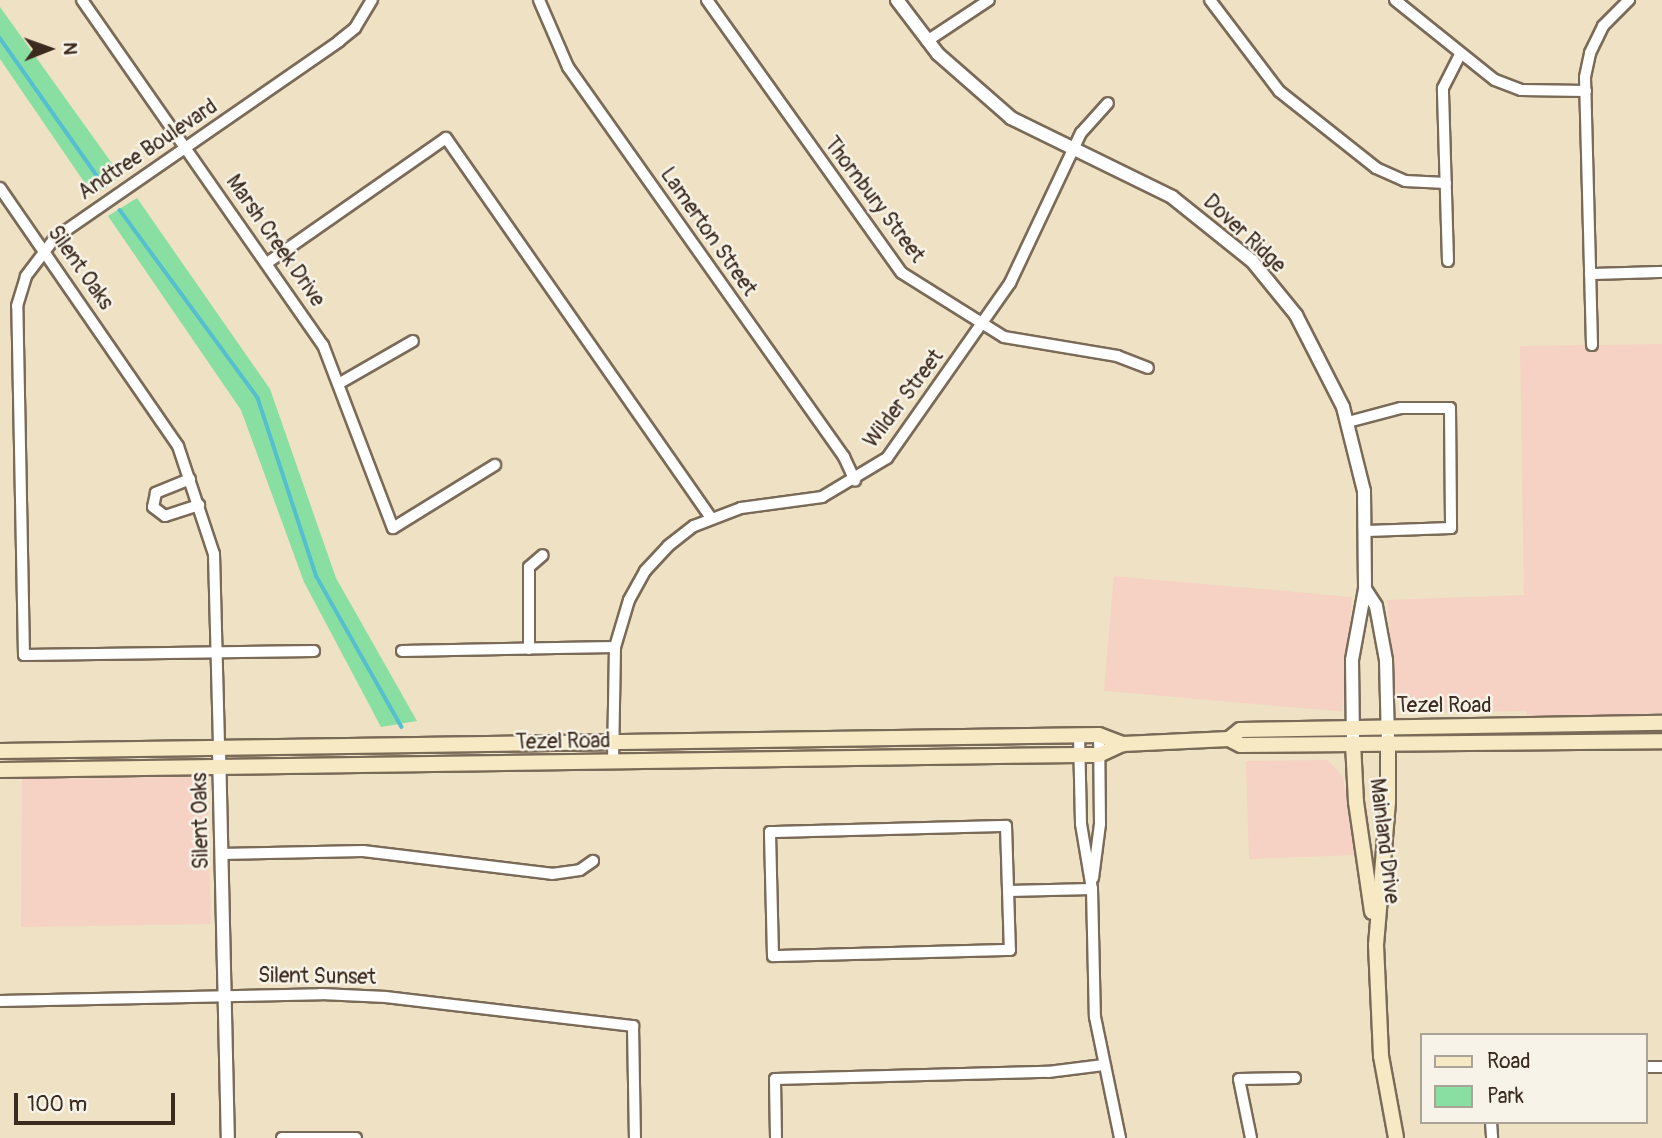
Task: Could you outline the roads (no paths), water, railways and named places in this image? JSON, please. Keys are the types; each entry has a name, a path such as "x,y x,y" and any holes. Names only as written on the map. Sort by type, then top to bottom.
{"main road":[{"name":"Tezel Road","path":"1229,739 1240,730 1662,723"},
{"name":"Tezel Road","path":"0,751 1079,735 1099,735 1123,744"},
{"name":"Tezel Road","path":"0,770 1099,755 1123,744 1229,739 1241,746 1388,742 1662,741"},
{"name":"Mainland Drive","path":"1376,945 1388,802 1388,742"},
{"name":"Mainland Drive","path":"1353,743 1356,802 1376,945 1381,1056 1396,1138"}],"street":[{"name":"Marsh Creek Drive","path":"82,0 323,345 340,383 393,528 495,465"},
{"name":"Andtree Boulevard","path":"218,651 24,655 17,316 26,276 43,250 339,41 367,11 372,0"},
{"name":"Lamerton Street","path":"539,0 568,66 844,457 855,481"},
{"name":"Thornbury Street","path":"706,0 893,264 920,288 981,326 1022,343 1117,356 1148,369"},
{"name":"Dover Ridge","path":"897,0 927,41 1011,118 1172,197 1252,261 1296,315 1325,366 1348,422 1364,491 1367,531 1365,589 1352,660 1353,743"},
{"path":"927,41 989,0"},
{"path":"1210,0 1279,92 1376,168 1405,181 1446,183"},
{"path":"1395,0 1495,80 1521,90 1586,91"},
{"path":"1592,345 1586,91 1593,44 1603,26 1629,0"},
{"path":"1448,261 1443,88 1460,54"},
{"name":"Wilder Street","path":"613,762 615,647 629,600 645,571 680,535 711,518 741,508 822,498 855,481 897,446 1010,284 1073,150 1090,120 1108,103"},
{"path":"267,263 446,138 711,518"},
{"name":"Silent Oaks","path":"0,188 172,432 214,554 228,1138"},
{"path":"1590,274 1662,272"},
{"path":"340,383 413,341"},
{"path":"1348,422 1401,408 1450,408 1451,528 1367,531"},
{"path":"190,479 156,493 153,508 165,516 199,505"},
{"path":"529,649 528,567 543,555"},
{"name":"Dover Ridge","path":"1365,589 1376,606 1386,660 1388,742"},
{"path":"402,651 615,647"},
{"path":"218,651 314,651"},
{"path":"1079,735 1081,824 1092,889 1095,1017 1120,1138"},
{"path":"1092,889 1100,824 1099,735"},
{"path":"1006,826 1008,891 1010,950 773,957 770,832 1006,826"},
{"path":"222,854 363,851 552,874 580,870 593,861"},
{"path":"1008,891 1092,889"},
{"name":"Silent Sunset","path":"0,1001 225,996 386,997 633,1026 635,1138"},
{"path":"776,1138 775,1079 1048,1073 1104,1065"},
{"path":"1251,1138 1239,1079 1295,1078"},
{"path":"282,1138 356,1138"}],"waterway":[{"path":"0,38 105,187"},
{"path":"120,210 258,398 317,577 402,727"}]}
